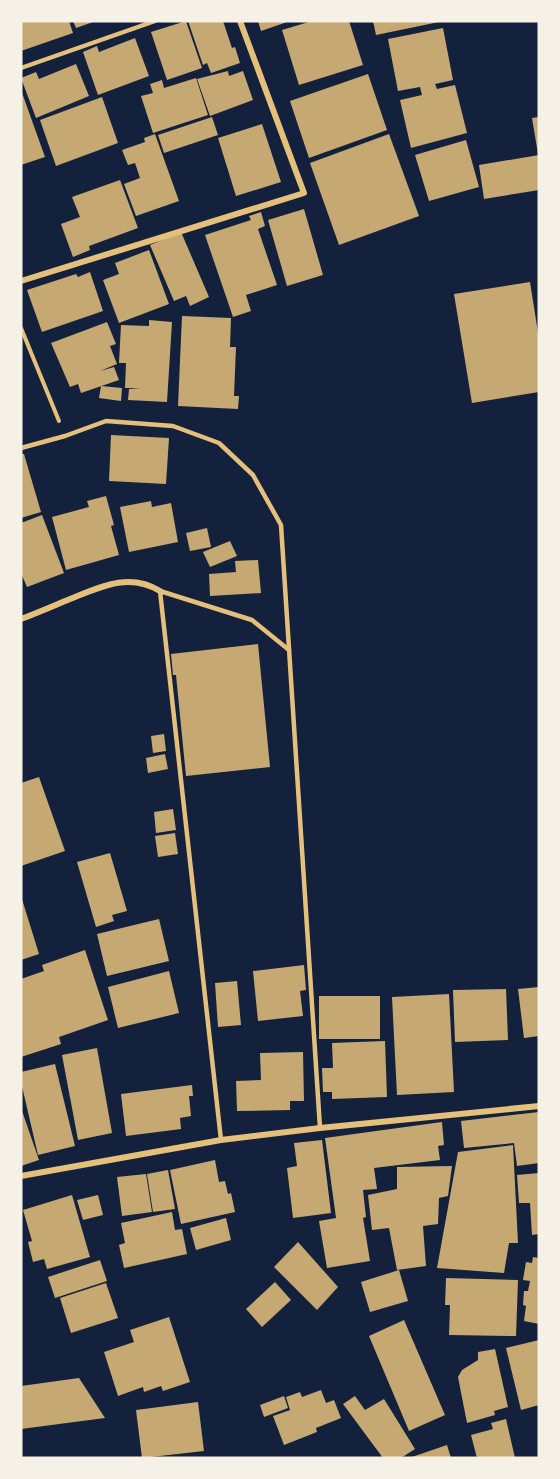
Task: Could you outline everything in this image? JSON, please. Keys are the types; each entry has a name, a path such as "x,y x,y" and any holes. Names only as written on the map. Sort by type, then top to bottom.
{"street":[{"path":"21,281 304,193 240,21"},
{"path":"21,620 108,583 135,582 149,585 160,591"},
{"path":"21,1176 221,1140 539,1106"}],"lane":[{"path":"21,68 155,21"},
{"path":"21,448 65,436 106,421 173,426 219,442 253,475 281,525 320,1128"},
{"path":"221,1140 160,591 252,620 289,650"}],"path":[{"path":"21,328 65,436"}],"building":[{"path":"21,21 69,21 73,33 21,51"},
{"path":"73,21 96,21 76,28"},
{"path":"186,21 202,68 167,80 151,32"},
{"path":"188,21 223,21 240,63 211,73 207,63 203,65"},
{"path":"258,21 290,21 261,31"},
{"path":"312,21 349,21 363,65 299,85 282,30"},
{"path":"373,21 439,21 439,22 376,35"},
{"path":"443,28 453,80 435,84 437,89 455,85 467,133 411,148 400,100 422,95 420,87 398,91 388,39"},
{"path":"135,38 149,76 98,95 83,52 97,46 99,52"},
{"path":"76,64 89,96 36,118 21,78 36,72 39,79"},
{"path":"228,71 229,76 243,71 253,100 210,116 197,79"},
{"path":"368,74 387,130 309,158 290,101"},
{"path":"196,78 208,115 153,133 141,96 153,93 150,84 162,80 164,88"},
{"path":"21,90 45,157 21,165"},
{"path":"102,97 118,143 56,166 40,120"},
{"path":"212,117 218,135 164,153 158,135"},
{"path":"539,117 539,154 538,154 532,118"},
{"path":"262,124 281,182 236,196 218,138"},
{"path":"155,134 179,201 136,216 124,184 140,178 135,163 128,165 122,150 145,142 144,138"},
{"path":"389,134 419,216 339,245 310,163"},
{"path":"466,140 479,187 429,201 415,155"},
{"path":"539,155 539,190 484,199 479,165"},
{"path":"120,180 138,228 89,246 90,250 73,257 61,224 80,217 72,197"},
{"path":"304,209 323,275 287,286 268,220"},
{"path":"261,212 265,226 258,229 277,285 246,295 251,311 233,317 205,235 251,220 249,216"},
{"path":"181,232 209,297 190,306 186,296 174,301 150,245"},
{"path":"149,250 169,304 119,323 103,280 119,274 115,263"},
{"path":"90,272 103,311 42,332 27,290 76,274 78,277"},
{"path":"530,282 539,339 539,392 472,403 454,294"},
{"path":"182,316 231,318 230,347 236,347 234,396 239,396 238,409 178,406"},
{"path":"149,320 172,322 167,402 128,400 129,389 140,388 125,388 126,363 119,363 121,325 149,326"},
{"path":"107,322 116,344 110,346 117,364 100,371 114,367 119,380 81,393 78,384 70,387 51,343"},
{"path":"101,386 122,388 121,401 99,398"},
{"path":"111,435 169,438 166,484 109,481"},
{"path":"21,454 24,454 41,512 21,518"},
{"path":"106,496 119,555 66,570 52,517 89,507 87,501"},
{"path":"151,501 152,507 171,503 178,542 129,552 120,507"},
{"path":"42,515 64,573 27,587 21,573 21,523"},
{"path":"207,528 211,547 190,551 186,533"},
{"path":"230,541 237,556 210,567 203,552"},
{"path":"258,560 261,593 210,596 209,574 236,572 235,561"},
{"path":"258,644 270,767 186,776 176,675 173,675 171,654"},
{"path":"164,734 166,751 153,753 151,736"},
{"path":"165,754 168,769 148,773 146,758"},
{"path":"39,777 65,851 21,866 21,783"},
{"path":"173,809 176,830 156,833 154,812"},
{"path":"175,833 178,854 158,857 155,836"},
{"path":"110,853 127,911 112,915 114,921 96,927 77,862"},
{"path":"21,896 39,954 21,960"},
{"path":"159,919 169,961 107,976 97,934"},
{"path":"85,950 108,1020 59,1037 61,1044 21,1057 21,979 44,971 42,965"},
{"path":"304,965 306,990 300,991 303,1016 258,1021 253,971"},
{"path":"169,971 179,1013 118,1028 108,987"},
{"path":"237,981 241,1025 218,1027 215,983"},
{"path":"539,987 539,1036 524,1038 518,989"},
{"path":"506,989 508,1040 455,1042 453,990"},
{"path":"449,994 454,1092 397,1095 392,997"},
{"path":"319,996 380,996 380,1039 319,1039"},
{"path":"385,1041 387,1097 332,1099 332,1092 323,1092 322,1068 333,1068 332,1043"},
{"path":"97,1048 112,1133 78,1140 62,1055"},
{"path":"303,1052 304,1101 290,1101 290,1110 237,1111 236,1081 261,1080 260,1053"},
{"path":"55,1064 75,1146 38,1155 21,1082 21,1072"},
{"path":"192,1085 193,1096 189,1096 191,1116 180,1118 181,1129 126,1136 121,1094"},
{"path":"21,1108 39,1160 21,1166"},
{"path":"539,1112 539,1163 517,1166 514,1143 464,1148 461,1121"},
{"path":"442,1122 444,1145 438,1146 440,1160 374,1168 377,1189 363,1190 366,1217 363,1218 370,1261 327,1268 319,1221 336,1218 325,1138"},
{"path":"322,1140 331,1213 293,1218 287,1168 297,1166 294,1143"},
{"path":"513,1145 518,1243 509,1243 504,1273 437,1268 458,1152"},
{"path":"215,1160 219,1182 225,1181 228,1194 231,1193 235,1212 181,1224 170,1170"},
{"path":"452,1166 448,1196 439,1198 438,1224 423,1226 426,1266 397,1270 389,1228 372,1230 368,1195 397,1189 397,1167"},
{"path":"168,1170 175,1209 153,1212 147,1174"},
{"path":"539,1173 539,1234 532,1235 530,1203 519,1203 517,1175"},
{"path":"146,1174 152,1212 122,1216 117,1177"},
{"path":"72,1195 90,1257 47,1269 44,1259 33,1262 28,1242 32,1241 23,1210"},
{"path":"98,1195 103,1215 83,1220 77,1200"},
{"path":"172,1212 175,1230 182,1229 187,1254 124,1268 119,1245 125,1243 121,1223"},
{"path":"226,1218 231,1240 196,1250 190,1228"},
{"path":"298,1242 338,1287 317,1310 274,1267"},
{"path":"533,1257 539,1258 539,1324 524,1321 526,1306 523,1305 524,1291 528,1291 530,1281 523,1280 526,1262 532,1263"},
{"path":"100,1260 107,1281 55,1298 48,1277"},
{"path":"399,1270 408,1301 370,1312 361,1282"},
{"path":"446,1278 518,1280 516,1336 449,1335 450,1305 445,1305"},
{"path":"275,1282 291,1300 262,1327 246,1309"},
{"path":"106,1283 118,1318 71,1333 60,1298"},
{"path":"169,1317 190,1382 163,1391 161,1386 144,1392 143,1387 118,1396 104,1352 134,1342 130,1330"},
{"path":"404,1320 445,1415 409,1431 369,1336"},
{"path":"539,1340 539,1405 521,1410 506,1348"},
{"path":"495,1349 508,1407 494,1411 495,1415 467,1423 458,1377 462,1370 478,1360 478,1352"},
{"path":"79,1378 105,1418 21,1429 21,1386"},
{"path":"321,1390 326,1403 334,1400 341,1418 316,1428 317,1432 284,1445 273,1416 290,1410 286,1397 300,1392 302,1397"},
{"path":"284,1396 288,1408 264,1417 260,1405"},
{"path":"355,1396 365,1410 384,1399 415,1449 401,1458 383,1458 343,1404"},
{"path":"198,1402 204,1451 142,1458 136,1410"},
{"path":"506,1419 515,1458 477,1458 471,1435 493,1429 491,1423"},
{"path":"447,1445 451,1458 409,1458"}]}
